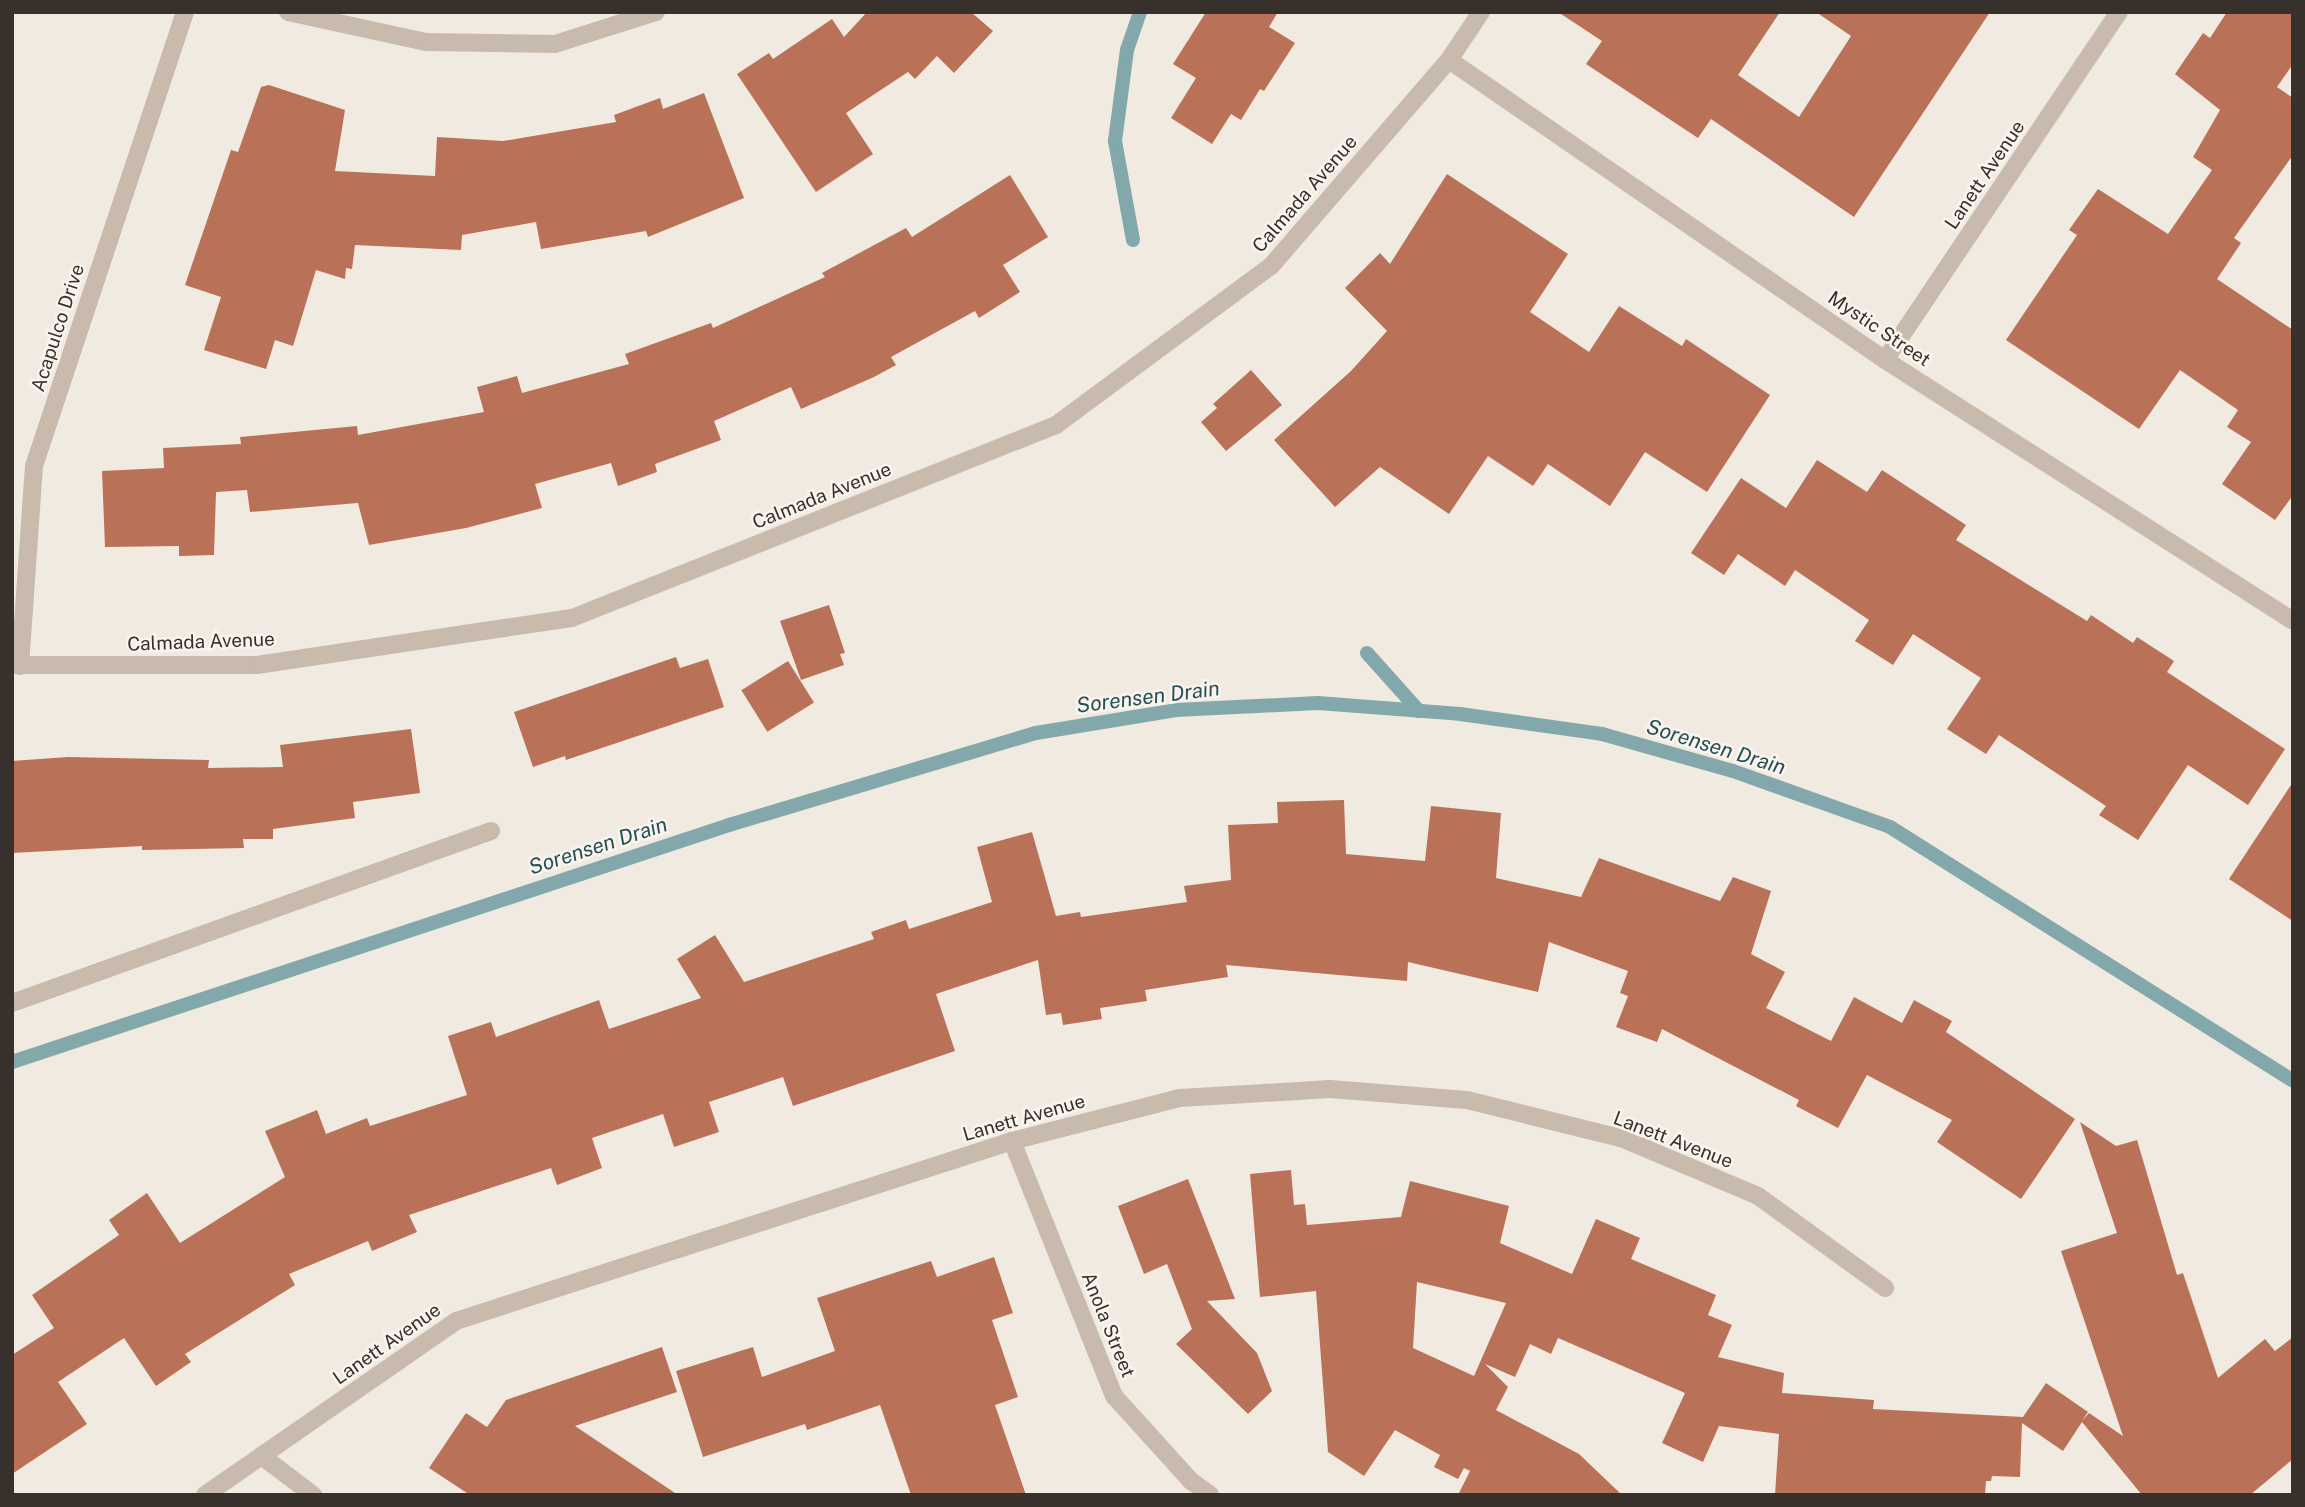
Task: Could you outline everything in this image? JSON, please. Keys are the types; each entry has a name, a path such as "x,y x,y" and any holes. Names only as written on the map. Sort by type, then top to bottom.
{"street":[{"name":"Acapulco Drive","path":"16,665 34,466 186,12"},
{"path":"288,12 426,42 555,44 656,12"},
{"name":"Calmada Avenue","path":"16,665 257,665 572,618 1056,425 1271,267 1449,60 1481,12"},
{"name":"Lanett Avenue","path":"1885,360 2119,12"},
{"name":"Mystic Street","path":"1449,60 1885,360 2293,621"},
{"path":"12,1003 491,831"},
{"name":"Lanett Avenue","path":"205,1495 456,1321 1012,1141 1180,1098 1330,1089 1467,1100 1620,1138 1758,1196 1885,1288"},
{"name":"Anola Street","path":"1012,1141 1114,1396 1191,1481 1210,1495"},
{"path":"263,1457 313,1495"}],"building":[{"path":"867,12 971,12 993,31 954,73 937,56 915,79 908,72 846,113 873,154 816,192 737,74 769,53 773,59 832,19 844,37"},
{"path":"1206,12 1278,12 1269,27 1295,43 1264,91 1260,89 1241,120 1231,114 1212,144 1171,118 1196,78 1173,64"},
{"path":"1558,12 1780,12 1738,75 1799,117 1851,36 1816,12 1990,12 1854,217 1711,119 1698,138 1586,64 1602,41"},
{"path":"2227,12 2293,12 2293,64 2277,87 2293,98 2293,155 2234,238 2241,243 2217,279 2293,330 2293,495 2275,520 2222,484 2251,442 2227,427 2238,410 2180,370 2139,429 2006,340 2077,235 2069,230 2098,189 2168,234 2212,170 2193,157 2220,110 2175,74 2203,33 2210,38"},
{"path":"269,85 345,110 335,171 435,176 437,137 503,141 616,122 614,115 660,98 663,109 704,93 744,198 648,237 646,231 541,249 536,222 462,235 461,250 355,245 352,269 346,268 345,279 316,270 293,346 275,340 266,369 204,350 221,297 185,285 231,150 238,152 261,87"},
{"path":"1447,174 1568,254 1530,312 1589,352 1619,306 1682,346 1686,339 1770,395 1707,492 1645,452 1610,506 1548,464 1533,486 1488,456 1449,514 1380,467 1335,507 1274,440 1351,371 1387,331 1345,288 1380,253 1390,264"},
{"path":"1010,175 1048,237 1003,265 1020,292 979,318 975,311 891,357 896,365 874,377 801,409 791,387 714,421 721,440 655,464 657,472 618,486 611,463 535,484 542,508 466,528 369,545 358,503 250,512 247,490 216,492 214,555 179,556 179,546 105,547 102,471 164,468 163,448 241,444 240,437 357,426 358,435 484,412 477,387 517,376 522,393 629,364 625,354 711,323 713,328 825,277 822,273 906,228 912,237"},
{"path":"1251,370 1282,405 1226,451 1201,422 1217,408 1213,404"},
{"path":"1817,460 1867,492 1882,470 1966,525 1956,540 2087,621 2091,615 2133,643 2137,637 2174,661 2167,672 2285,749 2248,805 2188,765 2138,840 2099,815 2106,806 1999,735 1986,754 1947,729 1981,678 1913,634 1893,665 1855,641 1869,620 1795,570 1785,586 1738,554 1724,575 1691,553 1741,478 1786,508"},
{"path":"829,605 845,653 840,654 844,665 801,680 780,621"},
{"path":"676,657 680,668 708,659 724,707 566,760 565,756 533,767 514,712"},
{"path":"788,661 814,703 767,732 741,690"},
{"path":"411,729 420,793 353,802 355,818 273,829 273,839 243,839 244,848 142,850 142,846 12,853 12,761 68,757 209,760 208,768 283,767 280,745"},
{"path":"2293,782 2293,921 2229,879"},
{"path":"1344,800 1346,854 1425,861 1431,806 1501,813 1496,878 1581,897 1599,858 1720,901 1733,877 1771,891 1751,954 1785,972 1766,1008 1831,1041 1854,997 1902,1023 1914,1000 1952,1021 1946,1032 2075,1119 2021,1199 1937,1142 1952,1120 1867,1075 1838,1128 1796,1106 1799,1100 1662,1029 1657,1042 1616,1027 1628,996 1620,993 1628,971 1549,942 1538,992 1408,962 1407,981 1226,965 1228,977 1145,990 1147,1001 1100,1008 1102,1019 1063,1025 1061,1013 1046,1015 1038,960 936,994 955,1051 793,1106 783,1077 709,1102 719,1132 674,1147 663,1114 592,1138 602,1168 557,1185 551,1168 409,1215 417,1232 372,1251 368,1241 289,1274 295,1285 185,1354 191,1362 156,1386 124,1338 58,1382 87,1424 12,1474 12,1355 54,1328 32,1295 119,1235 109,1220 147,1193 180,1243 285,1177 265,1131 317,1110 326,1134 367,1118 370,1126 467,1095 448,1036 491,1022 496,1037 599,1000 609,1029 701,998 677,959 715,935 744,982 874,939 871,932 906,920 909,929 992,902 977,847 1032,832 1056,916 1080,912 1081,917 1187,902 1184,886 1231,880 1228,825 1278,823 1277,802"},
{"path":"2080,1122 2116,1146 2137,1140 2177,1275 2183,1273 2218,1378 2265,1339 2275,1351 2293,1337 2293,1459 2250,1495 2142,1495 2082,1422 2063,1451 2022,1423 2020,1477 1992,1476 1991,1481 1986,1481 1985,1495 1775,1495 1779,1434 1719,1426 1703,1462 1662,1443 1685,1393 1558,1338 1551,1354 1530,1344 1515,1377 1485,1364 1508,1387 1496,1410 1579,1454 1622,1495 1458,1495 1470,1471 1464,1468 1458,1479 1434,1467 1440,1455 1395,1430 1364,1476 1328,1452 1316,1291 1260,1297 1250,1174 1291,1170 1294,1205 1305,1204 1307,1225 1401,1217 1410,1181 1509,1206 1500,1243 1572,1274 1596,1219 1640,1238 1631,1259 1716,1295 1708,1315 1732,1325 1718,1357 1784,1373 1782,1393 1874,1400 1873,1409 2023,1417 2046,1383 2088,1412 2082,1421 2089,1413 2123,1436 2061,1251 2117,1233","holes":["1417,1282 1506,1303 1474,1376 1413,1348"]},
{"path":"1188,1179 1235,1299 1207,1301 1257,1353 1272,1391 1248,1414 1176,1344 1192,1329 1167,1264 1144,1274 1118,1206"},
{"path":"994,1257 1013,1313 992,1320 1018,1397 995,1405 1026,1495 911,1495 880,1405 807,1430 805,1424 703,1457 676,1371 753,1347 762,1377 835,1351 817,1298 931,1261 937,1277"},
{"path":"662,1347 677,1392 575,1426 678,1495 470,1495 429,1468 466,1413 487,1427 506,1400"}],"waterway":[{"path":"1133,240 1115,141 1127,50 1140,12"},
{"path":"1367,653 1419,711"},
{"name":"Sorensen Drain","path":"12,1062 729,825 1036,733 1176,710 1318,703 1460,714 1602,734 1733,771 1890,827 2293,1081"}]}
